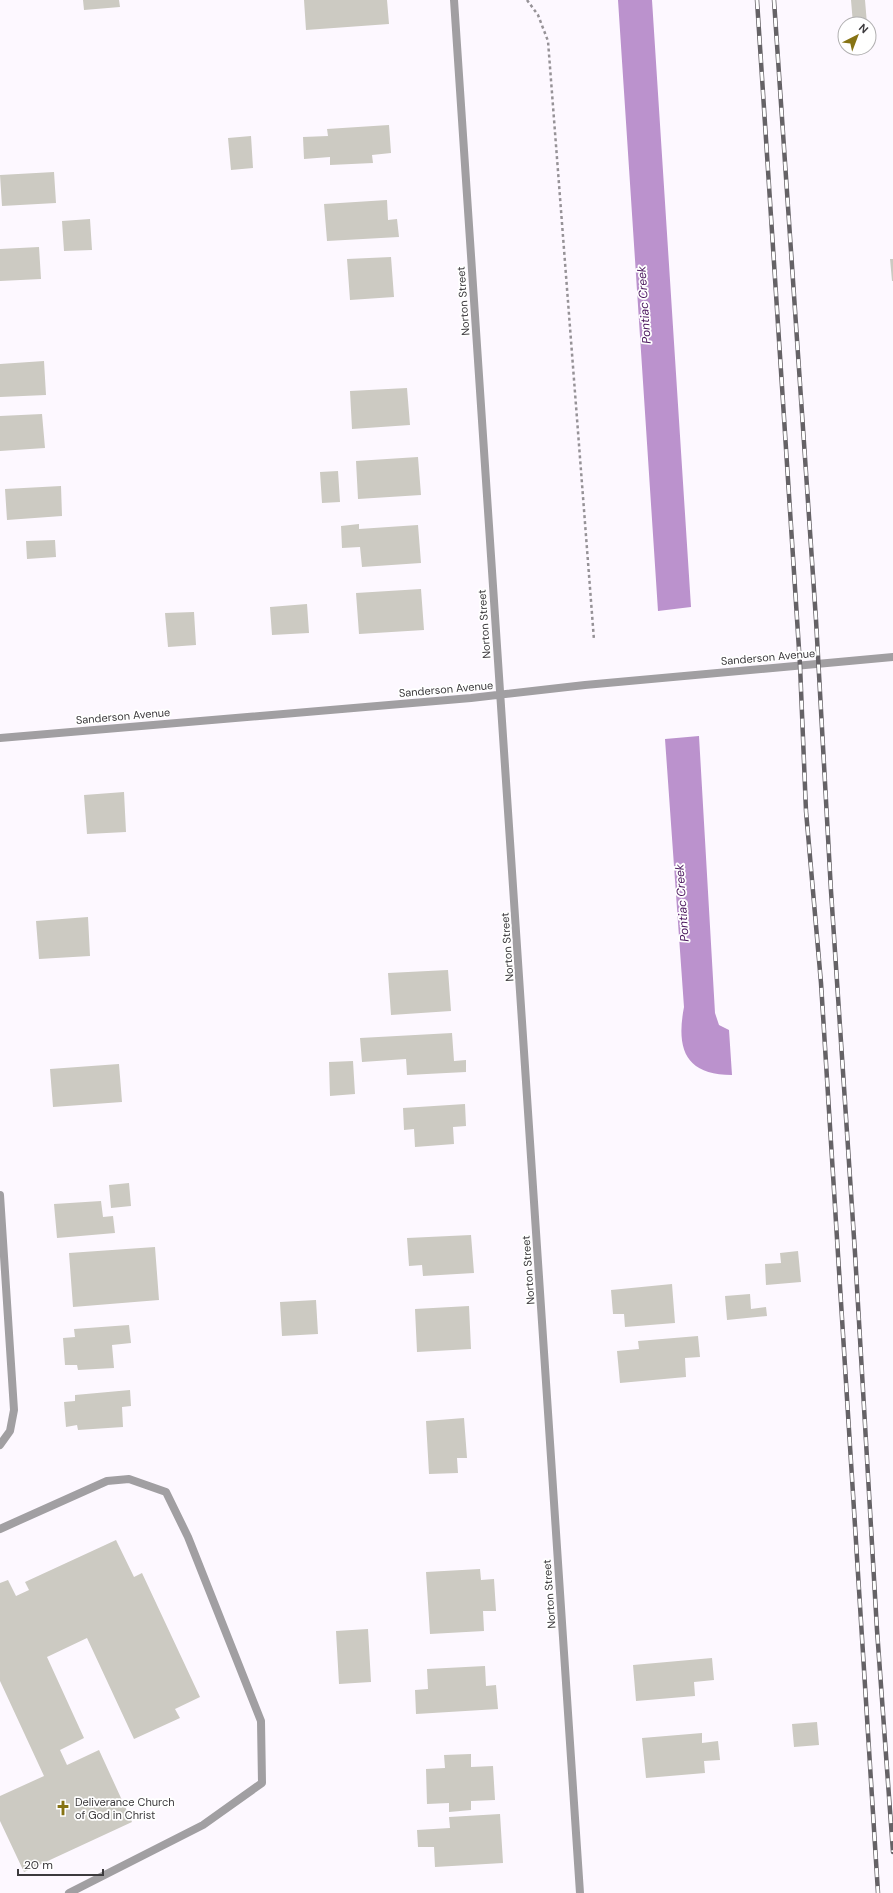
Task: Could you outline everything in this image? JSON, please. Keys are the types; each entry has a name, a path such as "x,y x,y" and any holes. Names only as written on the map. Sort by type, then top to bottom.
{"street":[{"name":"Norton Street","path":"454,0 580,1893"},
{"name":"Sanderson Avenue","path":"0,738 501,694 623,681 893,657"},
{"path":"0,1195 14,1410 10,1431 0,1445"},
{"path":"0,1529 108,1481 129,1479 166,1492 188,1537 261,1721 262,1783 203,1825 70,1893"}],"path":[{"path":"527,0 538,15 548,41 594,640"}],"water":[{"name":"Pontiac Creek","path":"618,0 652,0 691,607 658,611"},
{"name":"Pontiac Creek","path":"699,736 715,1013 719,1025 729,1030 732,1075 716,1074 694,1065 687,1057 683,1047 682,1022 684,1007 665,739"}],"building":[{"path":"83,0 119,0 120,7 84,10"},
{"path":"304,0 387,0 389,24 306,30"},
{"path":"851,0 865,0 866,16 852,16"},
{"path":"389,125 391,153 372,155 373,163 330,165 330,157 304,159 303,137 328,136 327,129"},
{"path":"251,136 253,168 231,170 228,138"},
{"path":"54,172 56,203 2,206 0,175"},
{"path":"387,200 388,220 397,219 399,237 327,241 324,204"},
{"path":"90,219 92,250 64,251 62,221"},
{"path":"39,247 41,279 0,281 0,249"},
{"path":"391,257 394,297 350,300 347,259"},
{"path":"890,259 893,259 893,281 892,281"},
{"path":"44,361 46,395 0,397 0,364"},
{"path":"407,388 410,425 352,429 350,391"},
{"path":"42,414 45,448 0,451 0,416"},
{"path":"418,457 421,495 358,499 356,461"},
{"path":"338,471 340,502 322,503 320,472"},
{"path":"61,486 62,516 7,520 5,489"},
{"path":"359,524 359,529 418,525 421,563 362,567 360,547 342,548 341,526"},
{"path":"55,540 56,557 27,559 26,541"},
{"path":"421,589 424,630 359,634 356,593"},
{"path":"307,604 309,633 272,635 270,607"},
{"path":"194,612 196,645 168,647 165,613"},
{"path":"124,792 126,832 87,834 84,795"},
{"path":"88,917 90,956 39,959 36,921"},
{"path":"448,970 451,1011 391,1015 388,973"},
{"path":"452,1033 454,1061 466,1060 466,1072 407,1075 406,1059 362,1062 360,1038"},
{"path":"353,1061 355,1094 330,1096 329,1062"},
{"path":"119,1064 122,1102 53,1107 50,1069"},
{"path":"465,1104 466,1126 453,1127 454,1144 415,1147 414,1129 404,1130 403,1108"},
{"path":"129,1183 131,1206 111,1208 109,1185"},
{"path":"101,1201 103,1217 113,1216 115,1233 57,1238 54,1204"},
{"path":"471,1235 474,1273 423,1276 422,1265 409,1266 407,1238"},
{"path":"155,1247 159,1300 73,1307 69,1253"},
{"path":"798,1251 801,1282 766,1285 765,1264 781,1263 780,1253"},
{"path":"672,1284 675,1323 625,1327 624,1314 613,1314 611,1290"},
{"path":"750,1294 751,1309 766,1307 767,1316 727,1320 725,1296"},
{"path":"316,1300 318,1334 282,1336 280,1302"},
{"path":"469,1306 471,1349 417,1352 415,1309"},
{"path":"129,1325 131,1343 112,1345 114,1368 78,1370 77,1365 65,1365 63,1338 75,1337 74,1329"},
{"path":"698,1336 700,1357 685,1358 686,1377 620,1383 617,1351 639,1349 638,1341"},
{"path":"130,1390 131,1406 122,1407 123,1427 78,1430 77,1425 66,1427 64,1402 75,1401 75,1395"},
{"path":"464,1418 467,1458 457,1458 458,1473 429,1474 426,1421"},
{"path":"116,1540 134,1577 142,1573 200,1697 175,1709 180,1718 134,1739 87,1638 47,1657 84,1738 60,1750 67,1765 99,1750 132,1822 24,1872 0,1821 0,1796 44,1776 0,1681 0,1583 8,1580 16,1596 29,1590 25,1582"},
{"path":"480,1569 481,1580 494,1579 496,1611 483,1611 484,1631 430,1634 426,1572"},
{"path":"368,1629 371,1682 339,1684 336,1631"},
{"path":"712,1658 714,1680 694,1682 695,1696 636,1701 633,1665"},
{"path":"485,1666 486,1686 496,1685 498,1709 416,1714 415,1690 428,1689 427,1669"},
{"path":"817,1722 819,1745 794,1747 792,1724"},
{"path":"702,1733 702,1743 718,1741 720,1760 704,1761 705,1773 646,1778 642,1738"},
{"path":"471,1754 471,1767 493,1766 495,1800 471,1801 471,1810 449,1812 449,1803 427,1804 426,1769 445,1768 444,1755"},
{"path":"500,1814 503,1863 435,1867 434,1847 418,1847 417,1830 450,1828 449,1817"}],"railway":[{"path":"757,0 800,665 806,811 821,983 878,1893"},
{"path":"774,0 816,620 831,891 855,1253 877,1630 893,1852"}],"place":[{"name":"Deliverance Church of God in Christ","path":"63,1808"}]}
